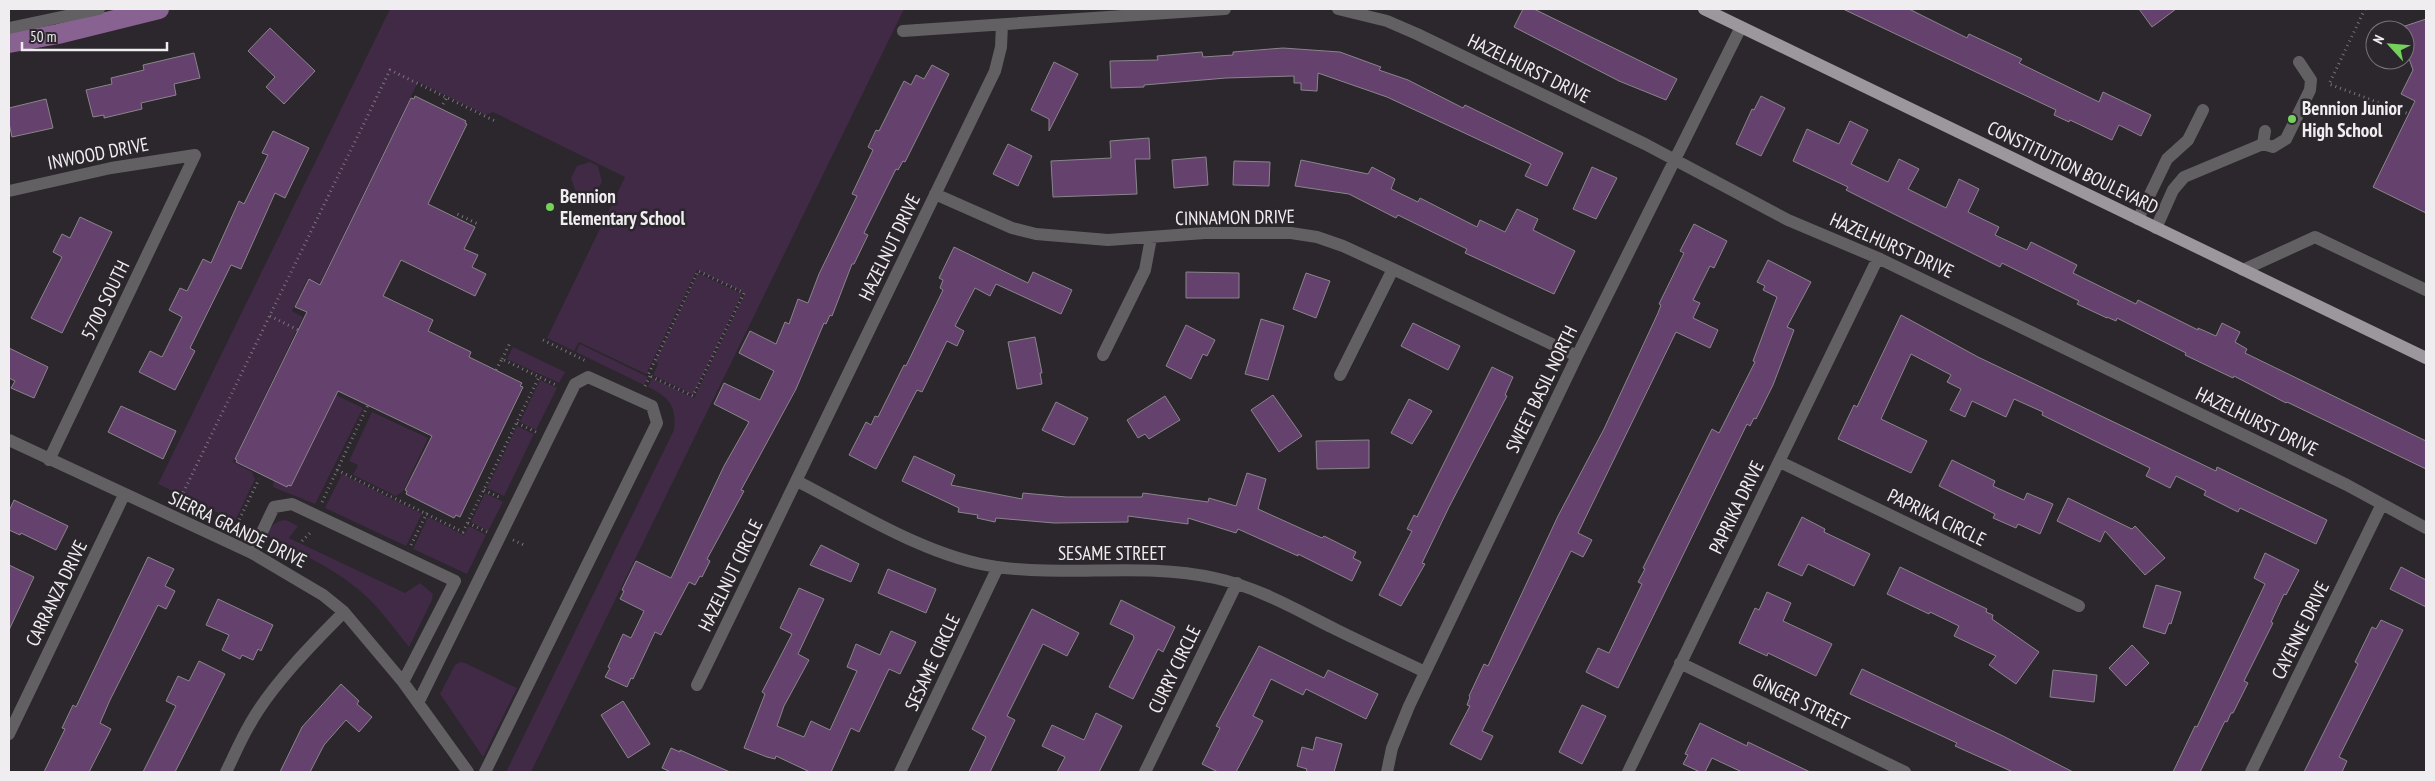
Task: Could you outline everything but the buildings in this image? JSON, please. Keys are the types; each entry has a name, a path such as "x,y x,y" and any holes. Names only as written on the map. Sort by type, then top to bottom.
{"main road":[{"name":"CONSTITUTION BOULEVARD","path":"1704,9 2426,358"}],"street":[{"path":"9,28 99,9"},
{"path":"903,31 1225,9"},
{"name":"HAZELHURST DRIVE","path":"1338,9 1386,21 1417,34 1674,160 1788,220 1878,258 2346,485 2426,528"},
{"name":"HAZELNUT DRIVE","path":"797,481 995,71 1001,47 1002,25"},
{"name":"SWEET BASIL NORTH","path":"1388,772 1392,748 1425,672 1577,356 1741,27"},
{"path":"2156,228 2173,190 2184,177 2264,138 2273,147 2286,139 2310,90 2310,80 2299,62"},
{"path":"2138,219 2167,159 2188,140 2203,110"},
{"name":"INWOOD DRIVE","path":"9,191 112,168 194,155"},
{"name":"5700 SOUTH","path":"48,460 194,155"},
{"name":"CINNAMON DRIVE","path":"935,194 1012,228 1036,234 1084,239 1151,238 1205,233 1291,232 1317,238 1343,246 1577,356"},
{"path":"1103,355 1146,270 1151,238"},
{"path":"2243,270 2315,238 2426,290"},
{"name":"PAPRIKA DRIVE","path":"1628,772 1878,258"},
{"path":"1340,375 1393,269"},
{"path":"418,703 575,384 588,377 652,406 657,422 484,772"},
{"name":"SIERRA GRANDE DRIVE","path":"9,440 48,460 252,553 300,579 344,612 403,682 468,772"},
{"name":"PAPRIKA CIRCLE","path":"1780,462 2079,606"},
{"name":"SESAME STREET","path":"797,481 924,545 957,558 998,568 1061,572 1160,570 1189,573 1237,583 1286,604 1425,672"},
{"name":"HAZELNUT CIRCLE","path":"697,685 797,481"},
{"name":"CARRANZA DRIVE","path":"9,734 124,495"},
{"path":"252,553 274,507 292,504 455,581 403,682"},
{"name":"CAYENNE DRIVE","path":"2251,772 2382,504"},
{"name":"SESAME CIRCLE","path":"900,772 998,568"},
{"name":"CURRY CIRCLE","path":"1145,772 1237,583"},
{"path":"226,772 250,723 266,700 320,636 344,612"},
{"name":"GINGER STREET","path":"1680,663 1905,772"}],"path":[{"path":"2366,9 2329,84 2408,114"},
{"path":"181,497 390,70 496,121"},
{"path":"443,104 446,97"},
{"path":"455,218 457,214 480,225"},
{"path":"644,389 650,376 648,375 698,271 744,293 693,396 650,376"},
{"path":"270,316 298,330"},
{"path":"543,340 587,361"},
{"path":"496,370 510,343"},
{"path":"502,359 561,387"},
{"path":"337,470 427,512 464,532 539,377"},
{"path":"319,508 368,405"},
{"path":"516,423 539,434"},
{"path":"237,524 259,479"},
{"path":"484,490 506,501"},
{"path":"409,550 427,512"},
{"path":"468,523 490,533"},
{"path":"302,541 312,532"},
{"path":"513,540 524,545"}],"shaded area":[{"path":"390,9 904,9 531,772 506,772 674,430 673,408 666,399 648,387 652,378 694,398 745,293 697,270 646,374 579,342 574,351 547,338 625,177 493,112 486,115 418,82 320,283 308,278 292,311 303,317 233,462 252,472 255,479 235,521 158,484"},
{"path":"590,162 598,166 602,182 597,190 587,195 575,190 571,178 577,166"},
{"path":"698,273 742,294 693,395 653,375 658,364 655,362"},
{"path":"580,344 648,377 644,385 576,352"},
{"path":"513,347 565,372 559,383 507,359"},
{"path":"540,380 557,388 536,430 520,422"},
{"path":"336,395 363,408 315,504 273,487 274,480 287,487 288,485 291,486"},
{"path":"372,412 428,438 403,491 396,496 353,475 358,465 349,461"},
{"path":"517,426 534,434 504,496 487,488"},
{"path":"342,474 422,514 406,546 325,508"},
{"path":"485,493 503,502 488,531 471,522"},
{"path":"428,517 464,535 469,526 486,535 467,574 413,549"},
{"path":"286,520 298,526 289,538 405,593 420,583 433,594 432,600 409,647 369,599 347,580 270,538 267,534 272,526 276,522"},
{"path":"460,662 517,688 483,757 440,694 455,665"}],"waterway":[{"path":"9,43 58,34 159,9"}],"place":[{"name":"Bennion Junior High School","path":"2292,119"},
{"name":"Bennion Elementary School","path":"550,207"}]}
